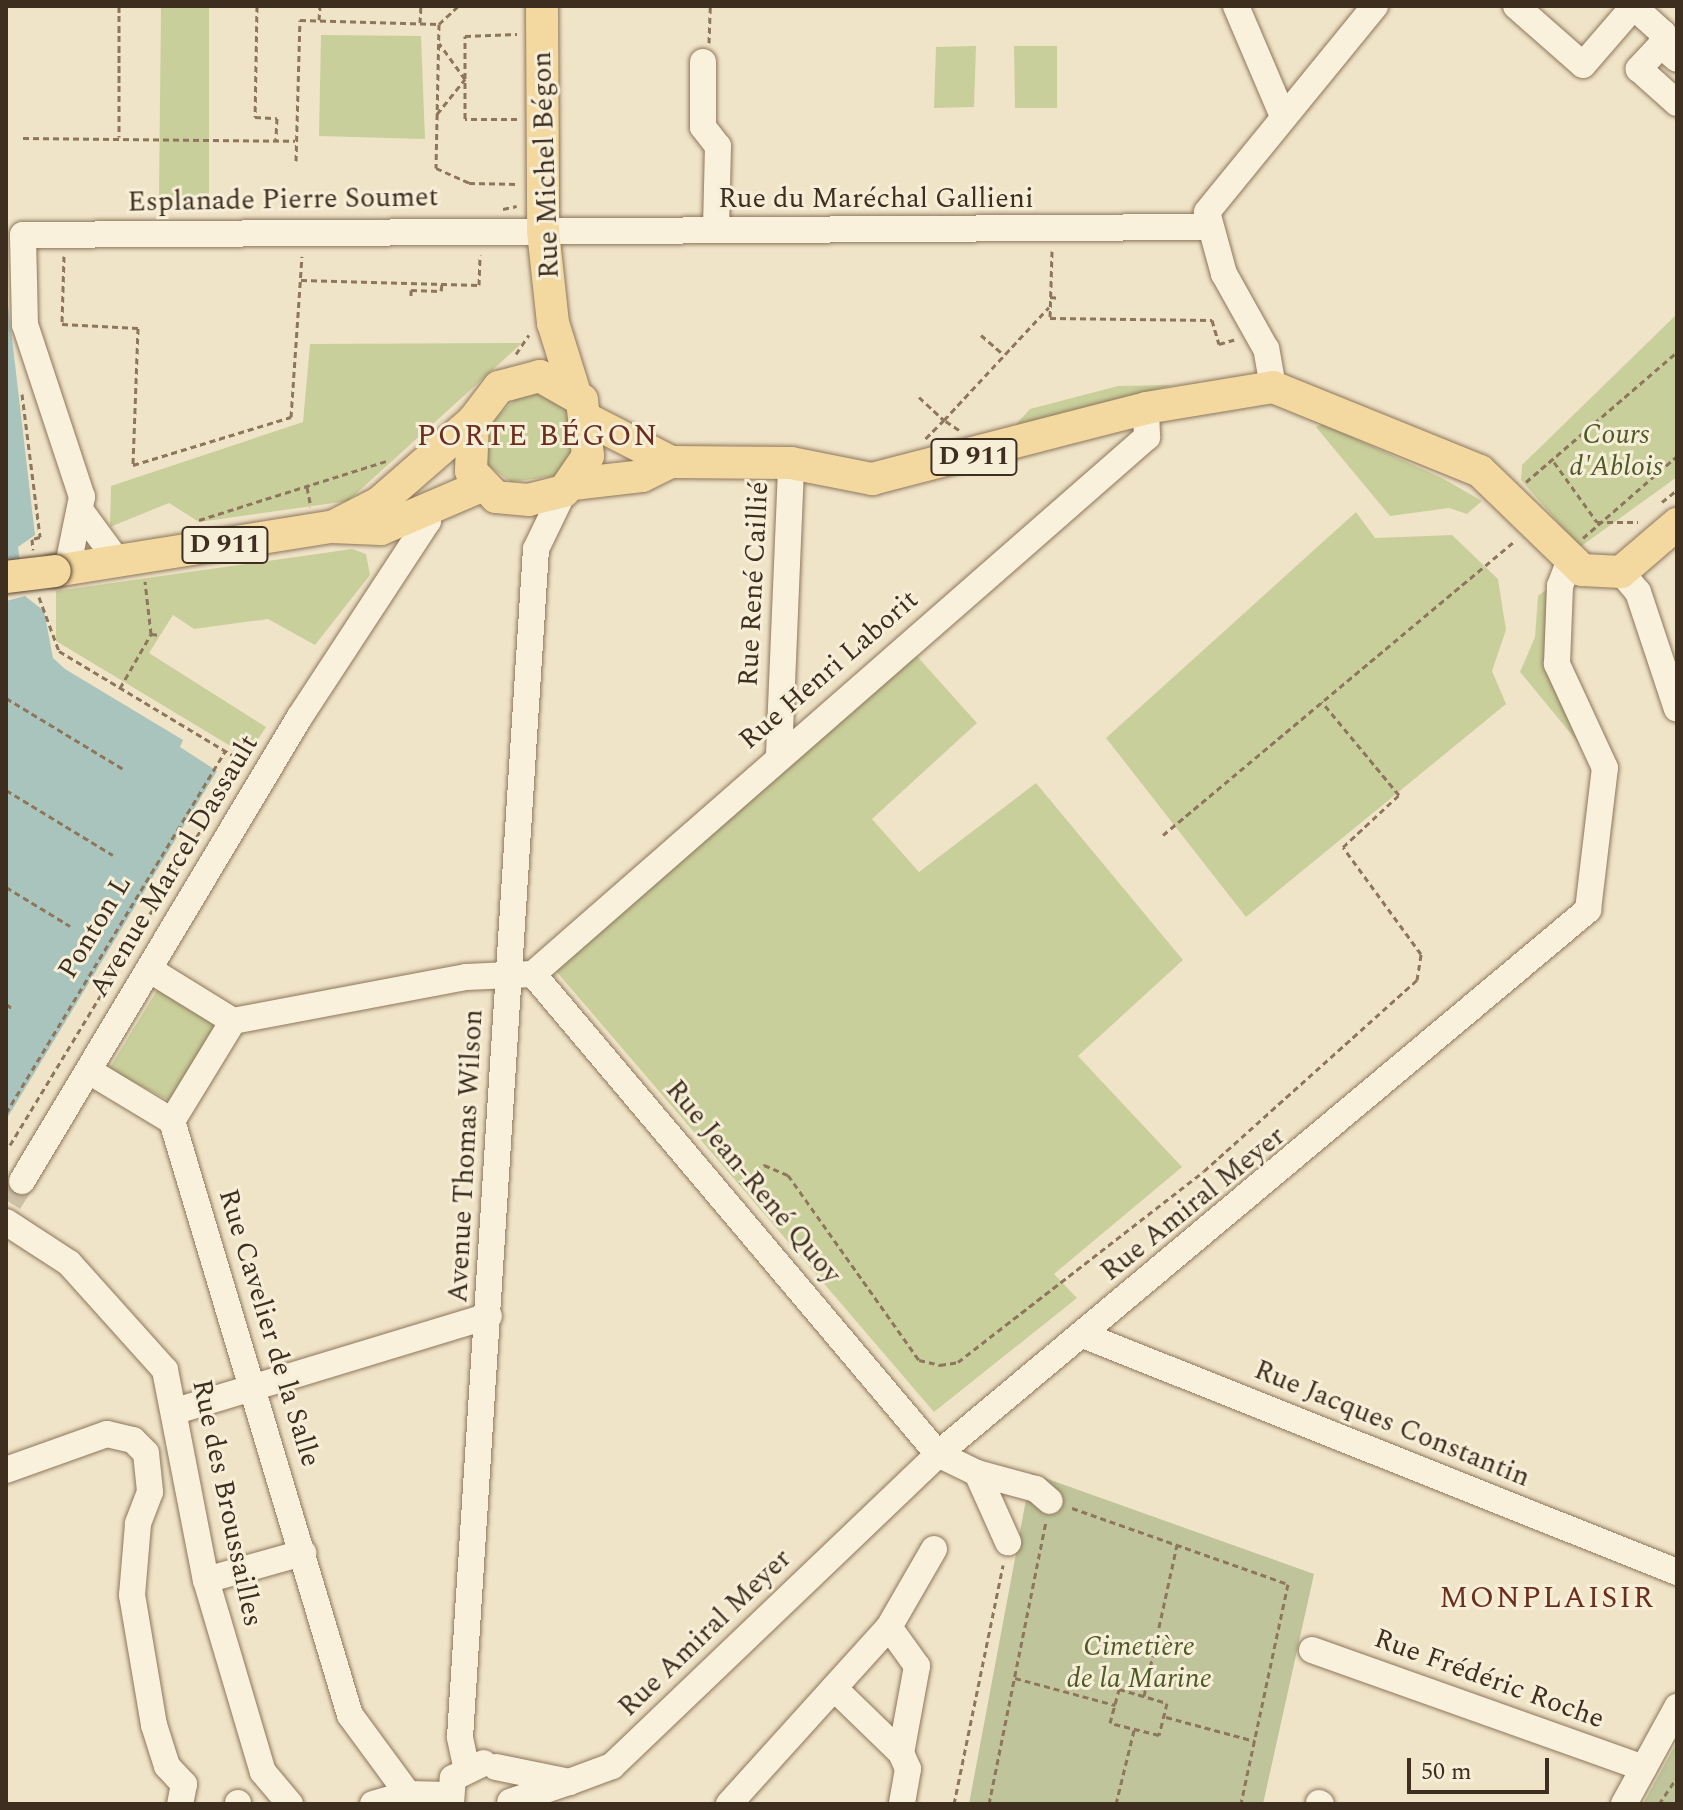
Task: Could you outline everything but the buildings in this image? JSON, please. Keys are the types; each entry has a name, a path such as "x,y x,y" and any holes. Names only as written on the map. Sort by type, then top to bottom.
{"main road":[{"name":"Rue Michel Bégon","path":"542,6 543,231 553,323 574,390"},
{"path":"518,368 574,390 589,420 588,456 568,488 509,500 479,487 469,462 473,421 553,323"},
{"path":"1273,387 1480,471 1510,493 1569,562 1621,572 1665,517"},
{"name":"D 911","path":"568,488 642,476 671,462 791,463 872,479 980,456 1146,408 1273,387"},
{"name":"D 911","path":"589,420 671,462"},
{"name":"D 911","path":"331,527 379,503 473,421"},
{"name":"D 911","path":"6,577 52,564 131,561 331,527 381,529 479,487"}],"street":[{"path":"1236,6 1282,114"},
{"path":"1273,387 1258,333 1207,227 1213,197 1375,6"},
{"path":"1516,6 1583,65 1634,6 1663,33 1669,52 1639,69 1677,103"},
{"path":"703,62 703,127 718,146 716,230"},
{"name":"Rue du Maréchal Gallieni","path":"543,231 1053,231 1207,227"},
{"name":"Esplanade Pierre Soumet","path":"83,514 75,464 37,377 25,325 23,235 482,229 543,231"},
{"name":"Rue Henri Laborit","path":"520,976 1147,437 1146,408"},
{"name":"D 911","path":"381,529 440,447"},
{"name":"Rue René Caillié","path":"779,755 791,463"},
{"name":"Avenue Thomas Wilson","path":"536,549 568,488"},
{"name":"Avenue Thomas Wilson","path":"466,1766 461,1728 489,1316 520,976 536,549 525,516 509,500"},
{"name":"Avenue Marcel Dassault","path":"11,1203 381,584 428,521 427,511"},
{"path":"52,564 83,514 131,561"},
{"name":"Avenue Marcel Dassault","path":"381,529 389,558 381,584"},
{"name":"Rue Amiral Meyer","path":"509,1803 612,1766 938,1454 1588,910 1605,768 1557,664 1560,586 1569,562"},
{"path":"1621,572 1638,592 1677,709"},
{"path":"150,970 233,1021 466,977 520,976"},
{"name":"Rue Jean-René Quoy","path":"520,976 724,1196 938,1454"},
{"path":"89,1071 172,1121 233,1021"},
{"name":"Rue Cavelier de la Salle","path":"172,1121 350,1715 408,1794"},
{"name":"Rue des Broussailles","path":"11,1203 119,1314 165,1370 176,1411 206,1580 263,1772 290,1804"},
{"path":"176,1411 489,1316"},
{"name":"Rue Jacques Constantin","path":"1083,1335 1677,1572"},
{"path":"6,1470 107,1434 133,1440 146,1453 150,1492 138,1524 132,1595 154,1725 167,1766 184,1784 180,1804"},
{"path":"938,1454 977,1473 1036,1489 1050,1501"},
{"path":"977,1473 1008,1542"},
{"path":"729,1804 889,1627 934,1549"},
{"path":"206,1580 303,1553"},
{"path":"889,1627 917,1666 901,1753"},
{"name":"Rue Frédéric Roche","path":"1312,1650 1644,1768"},
{"path":"834,1688 901,1753 908,1769 902,1804"},
{"path":"1624,1804 1677,1707"},
{"path":"373,1804 408,1794 446,1801 466,1766 496,1767 569,1782"},
{"path":"496,1767 509,1783 509,1803"}],"path":[{"path":"119,6 119,137"},
{"path":"257,6 255,117 277,118 276,140"},
{"path":"319,20 320,6"},
{"path":"420,23 421,6"},
{"path":"296,161 300,20 439,24 458,6"},
{"path":"703,62 710,6"},
{"path":"439,24 436,168 469,183 517,184"},
{"path":"517,34 465,36 465,119 525,119"},
{"path":"439,43 465,79"},
{"path":"113,58 119,58"},
{"path":"437,114 465,79"},
{"path":"23,138 297,141"},
{"path":"503,206 517,206"},
{"path":"65,235 62,324 138,328 133,465 291,417 301,280 479,285 482,229"},
{"path":"1053,231 1050,318 1212,320 1219,344 1258,333"},
{"path":"411,283 411,296"},
{"path":"411,290 441,291 442,284"},
{"path":"1050,297 1060,298"},
{"path":"918,446 1050,306"},
{"path":"518,368 528,340 529,321 553,323"},
{"path":"981,335 1004,355"},
{"path":"1510,493 1554,462 1677,352"},
{"path":"21,386 40,537 32,539 52,564"},
{"path":"919,397 944,420 975,439 980,456"},
{"path":"1569,562 1597,522 1677,456"},
{"path":"195,522 392,458"},
{"path":"1554,462 1597,522"},
{"path":"1665,517 1677,490"},
{"path":"1597,522 1640,520"},
{"path":"1163,835 1536,523"},
{"path":"120,688 151,634 131,561"},
{"path":"10,1145 242,761 59,651 47,605 39,605"},
{"path":"151,634 160,635"},
{"path":"6,698 125,770"},
{"path":"724,1196 764,1165 788,1175 919,1360 940,1365 958,1362 1204,1171 1417,980 1421,954 1343,847 1399,795 1322,702"},
{"name":"Ponton L","path":"6,1113 225,751"},
{"path":"6,790 113,855"},
{"path":"6,887 70,926"},
{"path":"6,1004 12,1008"},
{"path":"989,1804 1050,1501 1288,1584 1241,1804"},
{"path":"954,1804 1008,1542"},
{"path":"1144,1696 1177,1545"},
{"path":"1015,1678 1115,1705"},
{"path":"1119,1689 1167,1703 1159,1735 1110,1723 1115,1705 1119,1689"},
{"path":"1164,1716 1255,1741"},
{"path":"1116,1804 1134,1729"},
{"path":"1659,1804 1677,1777"}],"green space":[{"path":"161,6 209,6 209,197 159,197"},
{"path":"321,35 421,36 425,139 319,136"},
{"path":"976,46 974,107 934,108 936,47"},
{"path":"1014,46 1057,46 1057,108 1015,108"},
{"name":"Cours d'Ablois","path":"1677,314 1677,477 1580,547 1521,480 1522,465"},
{"path":"522,343 348,501 199,522 169,503 110,527 111,486 303,422 310,344"},
{"path":"1172,385 1009,432 1030,409 1118,386"},
{"path":"525,389 548,391 576,419 572,461 555,476 511,482 486,464 487,427"},
{"path":"1323,424 1442,478 1482,501 1467,514 1449,508 1390,516 1316,427"},
{"path":"1356,512 1375,538 1452,535 1498,579 1506,630 1492,671 1506,704 1246,917 1106,738"},
{"path":"352,549 366,554 370,575 315,645 268,619 194,629 173,615 149,653 266,727 247,756 56,641 56,591"},
{"path":"1552,585 1553,675 1595,763 1520,672 1535,637 1538,596"},
{"path":"915,654 977,723 872,819 919,872 1036,783 1183,960 1078,1056 1182,1167 1054,1274 1077,1298 934,1412 556,971"},
{"path":"159,987 212,1020 214,1030 170,1101 109,1069"},
{"name":"Cimetière de la Marine","path":"1031,1473 1314,1574 1263,1804 969,1804"},
{"path":"1677,1742 1677,1804 1643,1804"}],"water":[{"path":"6,287 35,535 18,547 20,562 6,563"},
{"path":"25,596 44,611 53,658 65,669 183,740 180,747 217,771 6,1120 6,601"}],"tunnel":[{"path":"9,1202 22,1181"}],"district":[{"name":"PORTE BÉGON","path":"538,436"},
{"name":"MONPLAISIR","path":"1547,1598"}]}
